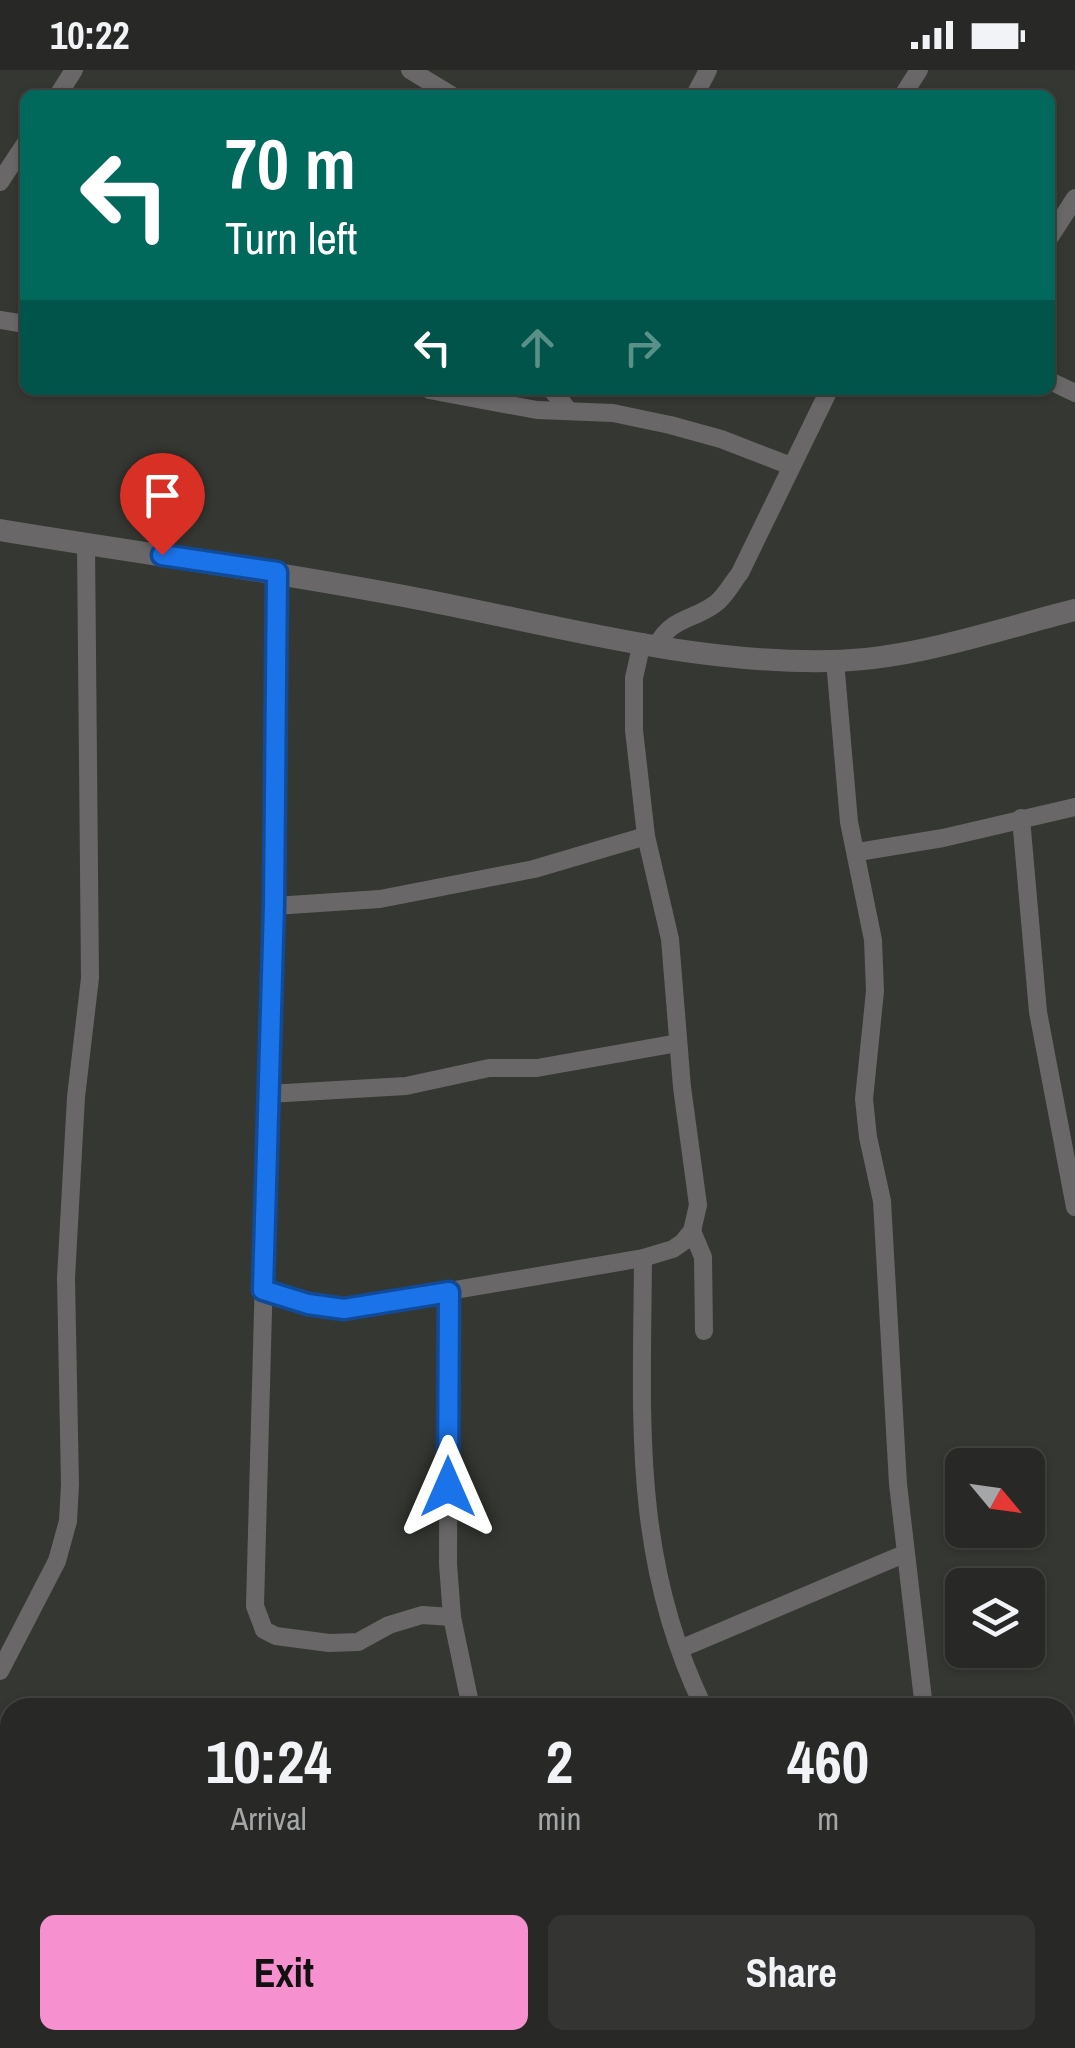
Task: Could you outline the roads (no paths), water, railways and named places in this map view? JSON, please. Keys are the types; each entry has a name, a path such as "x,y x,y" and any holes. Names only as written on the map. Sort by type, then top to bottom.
{"street":[{"path":"410,70 443,90"},
{"path":"0,182 20,152"},
{"path":"1055,229 1075,198"},
{"path":"456,395 537,410 613,413 670,425 791,466"},
{"path":"556,395 569,411"},
{"path":"263,1290 308,1304 344,1309 643,1258 672,1249 692,1230 698,1205 670,939 646,836 634,730 634,678 649,643 668,627 700,614 722,598 740,572 826,395"},
{"path":"0,530 277,572 733,656 835,661 921,648 1075,610"},
{"path":"0,1671 57,1561 68,1520 67,1240 75,1114 90,978 86,544"},
{"path":"277,572 274,906 255,1606 260,1623 276,1636 329,1643 369,1639 389,1624 422,1615 452,1617"},
{"path":"835,661 849,822 873,940 874,991 864,1099 882,1200 904,1554 923,1698"},
{"path":"858,852 943,838 1075,807"},
{"path":"1021,818 1038,1012 1075,1207"},
{"path":"274,906 380,899 534,869 646,836"},
{"path":"268,1094 406,1086 488,1068 538,1068 678,1043"},
{"path":"692,1230 703,1257 704,1331"},
{"path":"643,1258 645,1495 657,1575 700,1698"},
{"path":"449,1292 448,1564 452,1617 469,1698"},
{"path":"680,1650 904,1554"}]}
